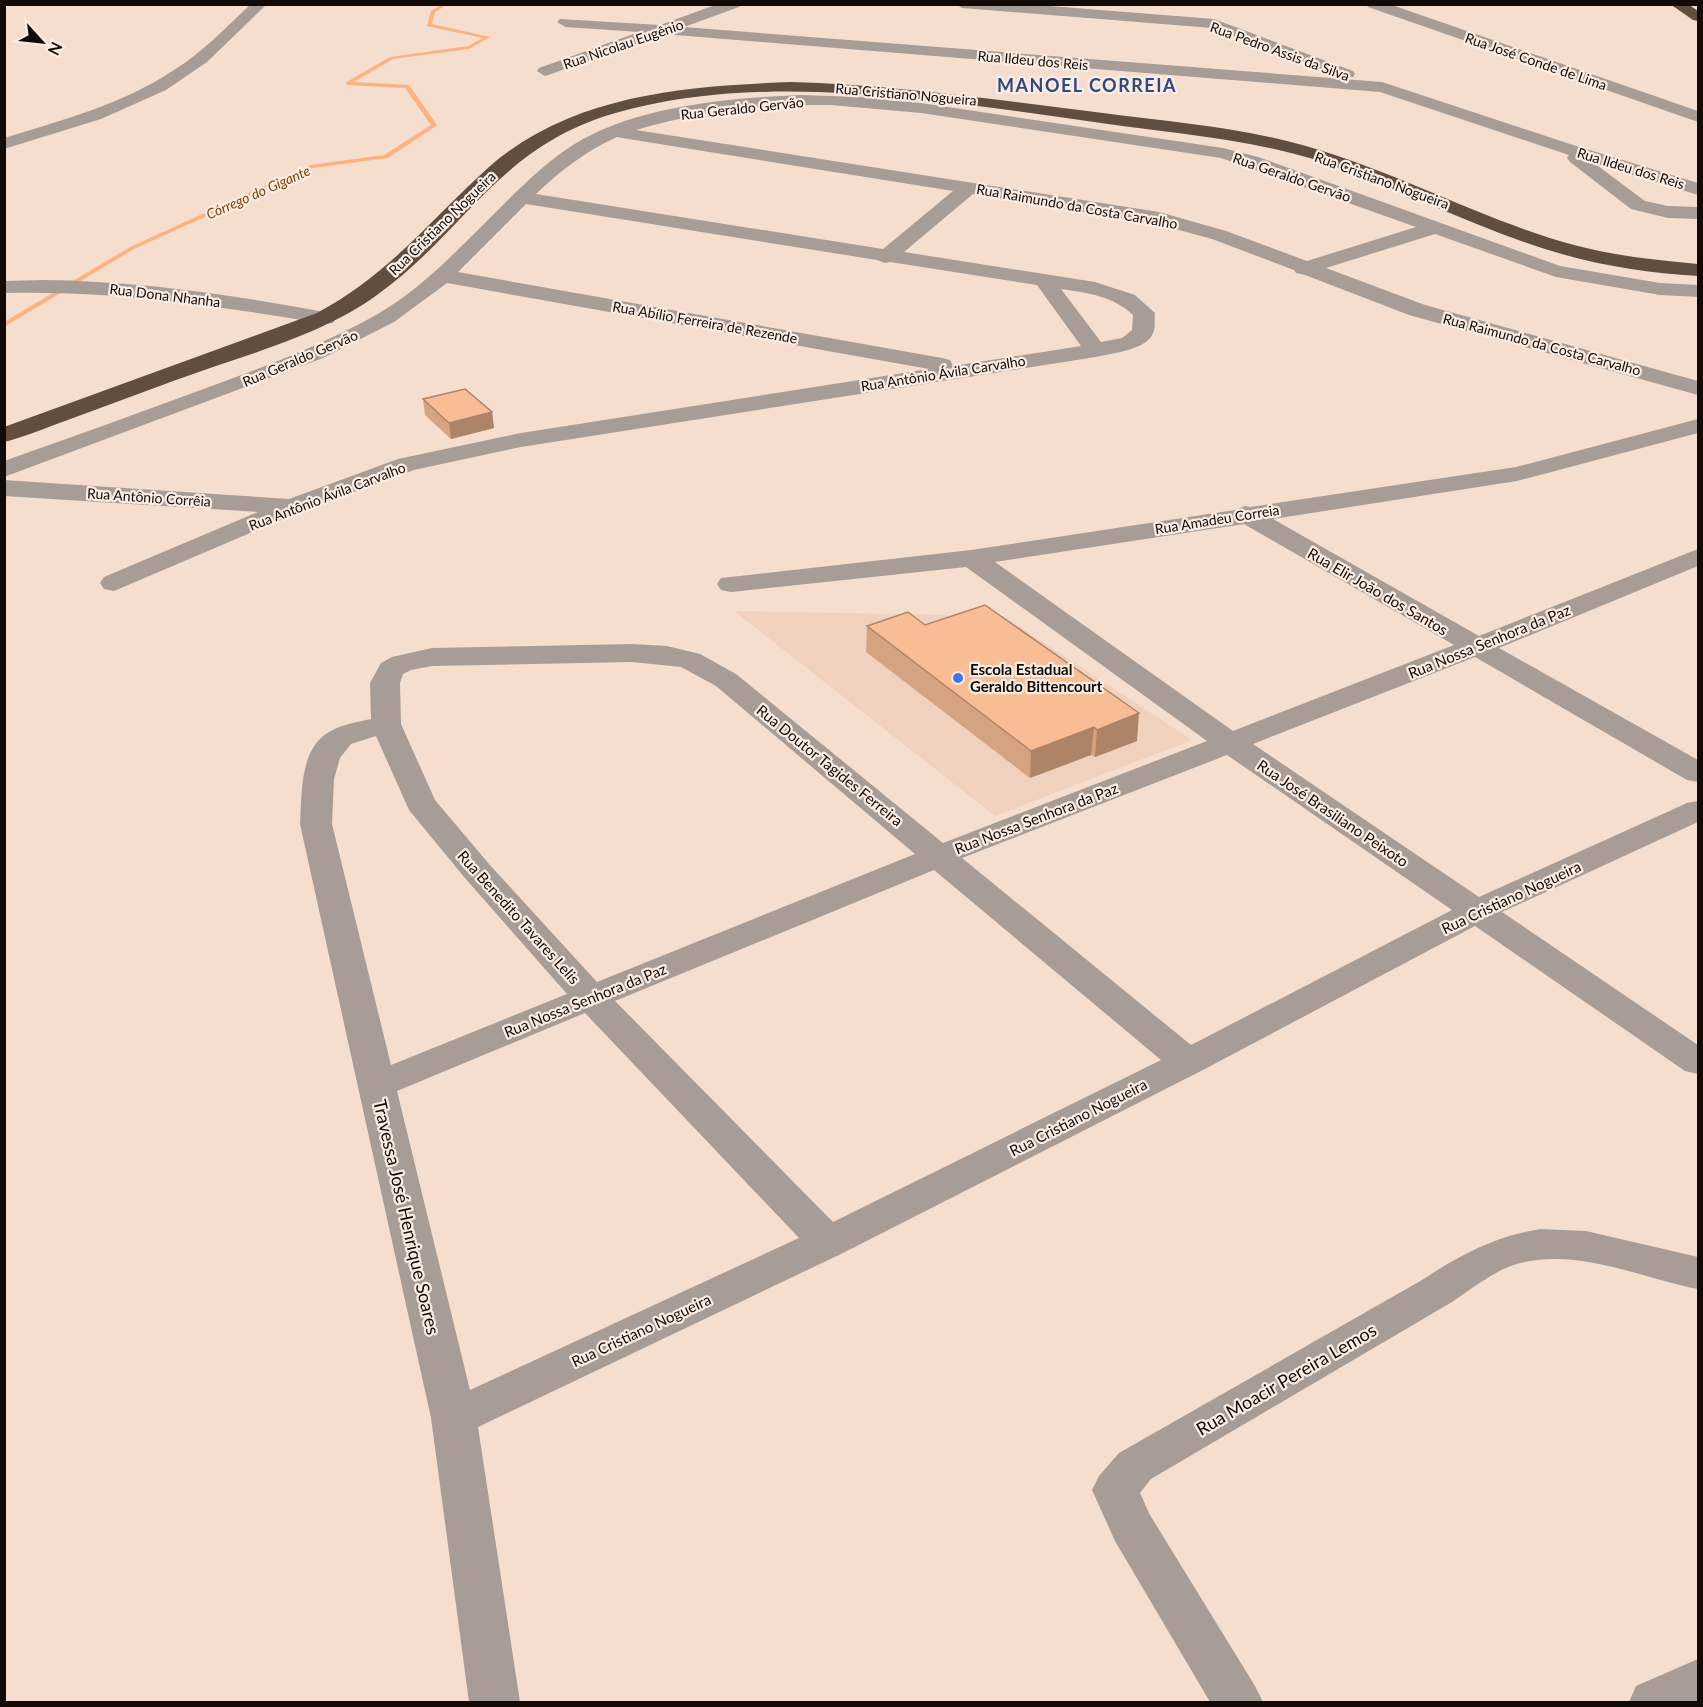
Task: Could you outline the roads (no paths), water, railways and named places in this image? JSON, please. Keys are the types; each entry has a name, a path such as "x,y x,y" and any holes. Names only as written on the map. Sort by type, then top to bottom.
{"highway":[{"path":"1677,4 1698,17"},
{"name":"Rua Cristiano Nogueira","path":"4,435 325,318 356,301 393,273 483,181 530,144 570,123 617,106 718,90 808,86 955,97 1209,133 1296,149 1348,166 1548,244 1632,264 1698,270"}],"street":[{"path":"4,144 122,104 159,87 182,73 260,4"},
{"name":"Rua Nicolau Eugênio","path":"545,71 734,4"},
{"name":"Rua Pedro Assis da Silva","path":"962,4 1216,19 1382,87"},
{"name":"Rua José Conde de Lima","path":"1373,4 1698,117"},
{"name":"Rua Ildeu dos Reis","path":"565,22 1382,87 1564,148 1698,189"},
{"name":"Rua Geraldo Gervão","path":"4,470 301,360 356,336 409,303 444,276 560,164 586,146 615,131 669,115 729,106 780,101 860,101 1223,153 1252,160 1434,228 1556,270 1605,281 1660,289 1698,291"},
{"name":"Rua Raimundo da Costa Carvalho","path":"615,131 1159,218 1219,235 1303,269 1417,310 1698,388"},
{"name":"Rua Ildeu dos Reis","path":"1564,148 1638,205 1668,212 1698,213"},
{"path":"885,256 970,187"},
{"name":"Rua Antônio Ávila Carvalho","path":"114,583 293,506 406,464 521,440 1096,350 1129,343 1143,332 1144,313 1128,299 1095,288 1045,282 523,198"},
{"path":"1303,269 1434,228"},
{"name":"Rua Abílio Ferreira de Rezende","path":"444,276 966,369"},
{"path":"1045,282 1096,350"},
{"name":"Rua Dona Nhanha","path":"4,287 101,286 256,306 325,318"},
{"name":"Rua Amadeu Correia","path":"731,585 971,558 1245,514 1517,474 1698,426"},
{"name":"Rua Antônio Corrêia","path":"4,488 293,506"},
{"name":"Rua Elir João dos Santos","path":"1245,514 1698,773"},
{"name":"Rua José Brasiliano Peixoto","path":"971,558 1230,743 1698,1062"},
{"name":"Rua Nossa Senhora da Paz","path":"376,1085 940,855 1476,647 1689,568"},
{"name":"Rua Doutor Tagides Ferreira","path":"402,663 458,655 632,653 667,655 690,660 726,680 1188,1062"},
{"name":"Rua Benedito Tavares Lelis","path":"402,663 392,669 386,683 386,724 420,803 477,871 591,998 828,1242"},
{"name":"Travessa José Henrique Soares","path":"386,724 338,739 320,766 316,824 454,1418 494,1702"},
{"name":"Rua Cristiano Nogueira","path":"454,1418 828,1242 1188,1062 1477,911 1698,810"},
{"name":"Rua Moacir Pereira Lemos","path":"1237,1702 1132,1527 1115,1490 1135,1466 1396,1315 1474,1267 1516,1248 1548,1243 1591,1247 1698,1273"},
{"path":"1654,1702 1698,1682"}],"waterway":[{"name":"Córrego do Gigante","path":"4,325 132,248 312,166 386,157 434,125 407,86 348,83 392,58 469,47 488,37 429,25 433,11 446,4"}],"place":[{"name":"Escola Estadual Geraldo Bittencourt","path":"958,678"}],"district":[{"name":"MANOEL CORREIA","path":"1087,85"}]}
